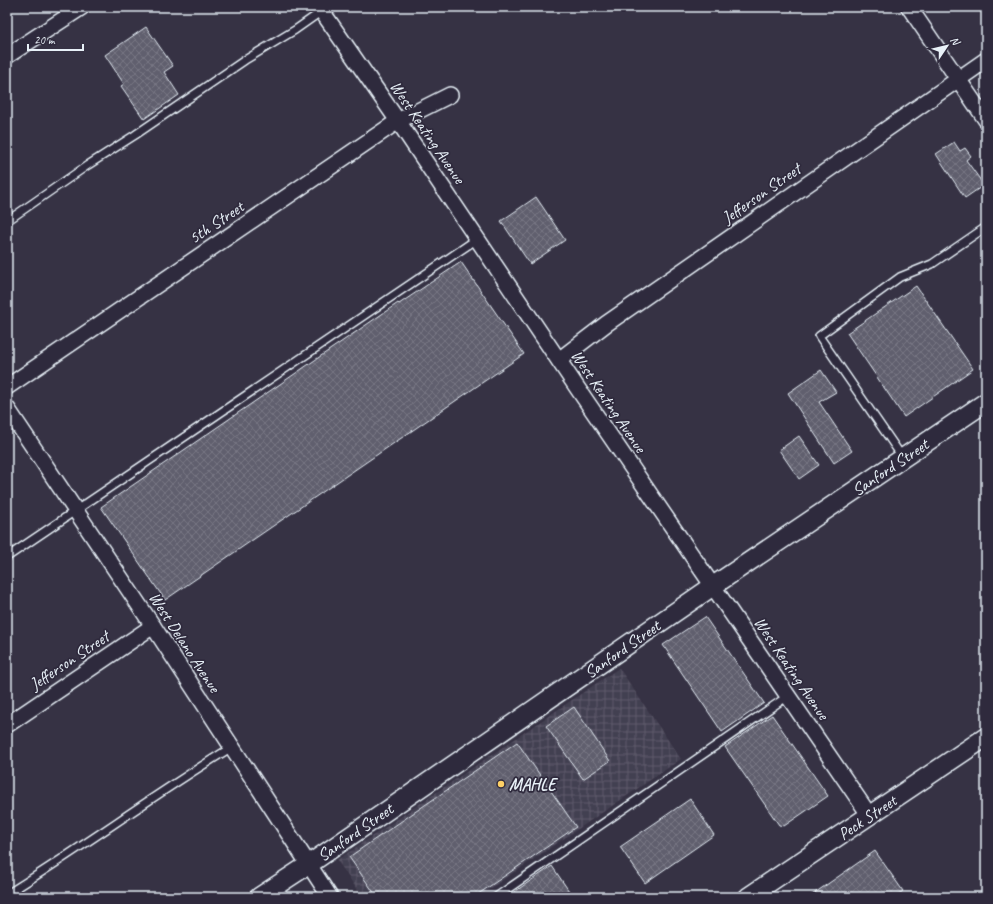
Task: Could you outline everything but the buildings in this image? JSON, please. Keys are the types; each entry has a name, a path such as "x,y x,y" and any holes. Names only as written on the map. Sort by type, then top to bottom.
{"street":[{"path":"7,56 82,7"},
{"path":"909,7 986,120"},
{"name":"West Keating Avenue","path":"320,9 398,121 870,816"},
{"name":"Jefferson Street","path":"559,360 606,324 986,60"},
{"name":"5th Street","path":"7,387 398,121 450,95"},
{"name":"Sanford Street","path":"259,897 308,865 713,586 986,402"},
{"name":"West Delano Avenue","path":"7,408 153,626 330,897"},
{"name":"Jefferson Street","path":"7,725 153,626"},
{"name":"Peck Street","path":"748,897 986,737"}],"lane":[{"path":"7,221 245,60 295,30 320,9"},
{"path":"903,458 818,336 900,277 932,264 986,226"},
{"path":"7,557 478,239"},
{"path":"496,897 788,696"},
{"path":"7,894 49,868 183,777 232,747"}],"shaded area":[{"path":"619,668 681,759 478,897 362,897 337,860"}],"place":[{"name":"MAHLE","path":"501,784"}]}
